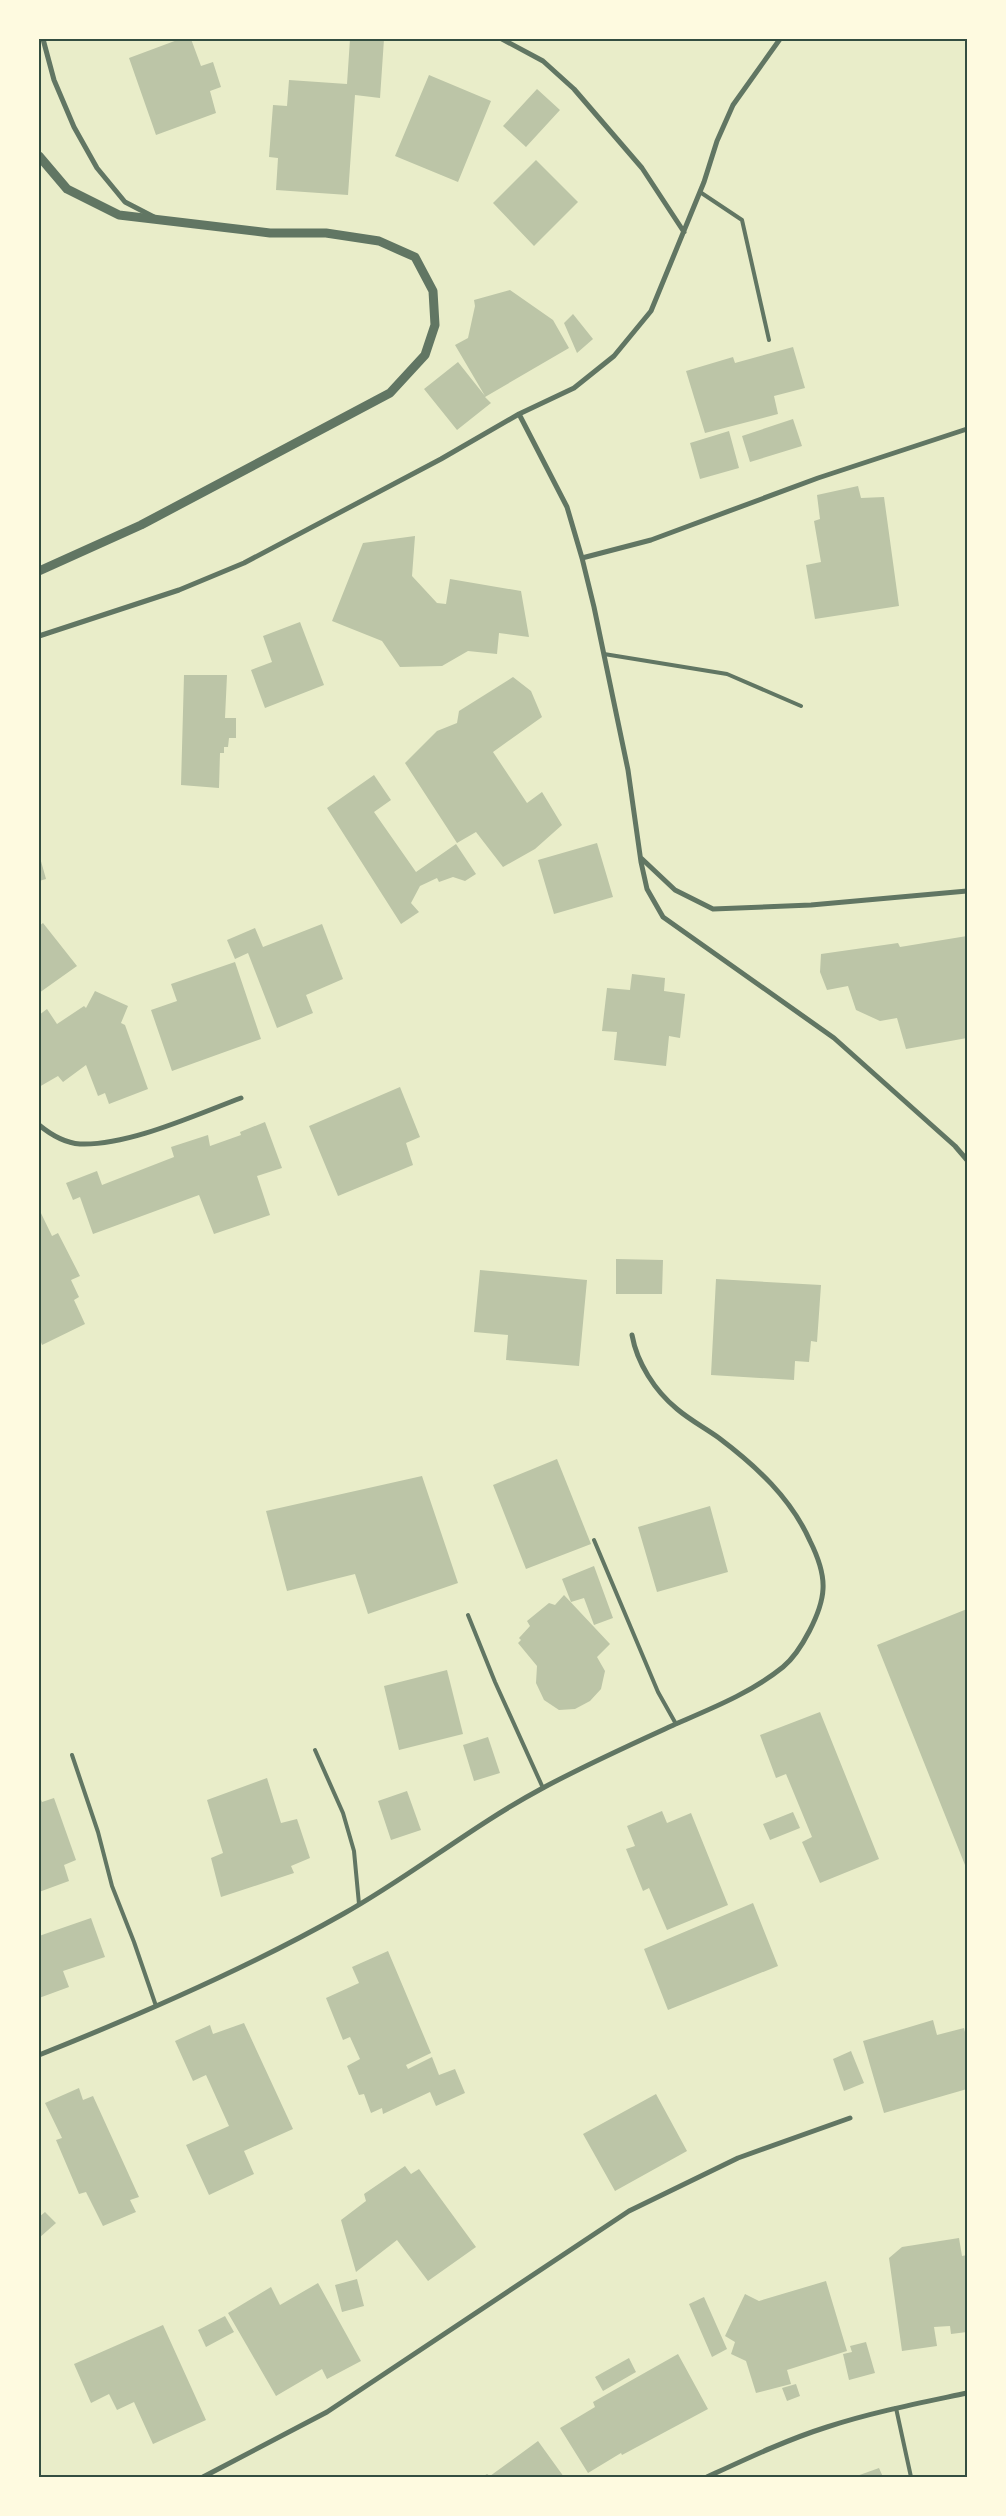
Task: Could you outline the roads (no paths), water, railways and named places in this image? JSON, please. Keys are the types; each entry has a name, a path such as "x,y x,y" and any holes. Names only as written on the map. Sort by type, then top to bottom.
{"street":[{"path":"42,39 54,80 74,127 97,168 125,202 163,222"},
{"path":"502,39 543,61 574,89 642,168 684,232"},
{"path":"39,636 179,590 244,563 441,459 518,414 574,388 614,356 651,311 700,192 716,141 733,105 780,39"},
{"path":"39,156 67,189 119,215 163,222 270,233 326,233 379,241 415,256 433,291 435,325 424,355 390,393 141,525 39,571"},
{"path":"518,414 567,507 582,558 628,770 640,857 647,889 663,916 834,1038 954,1146 967,1160"},
{"path":"582,558 651,540 818,478 967,429"},
{"path":"640,857 675,890 713,909 811,905 967,891"},
{"path":"39,1125 54,1136 78,1144 106,1142 134,1136 241,1098"},
{"path":"39,2055 156,2006 234,1970 359,1904 477,1825 542,1788 676,1724 736,1698 786,1665 812,1628 823,1589 818,1560 800,1517 760,1472 719,1438 675,1408 648,1375 635,1351 632,1335"},
{"path":"203,2477 327,2412 629,2210 738,2158 850,2118"},
{"path":"707,2477 742,2460 826,2427 896,2408 967,2394"}],"lane":[{"path":"700,192 742,220 769,340"},
{"path":"604,654 727,674 801,706"},
{"path":"594,1540 658,1692 676,1724"},
{"path":"468,1615 495,1682 542,1788"},
{"path":"315,1750 343,1813 354,1851 359,1904"},
{"path":"72,1755 98,1832 112,1886 156,2006"},
{"path":"896,2408 911,2477"}]}
